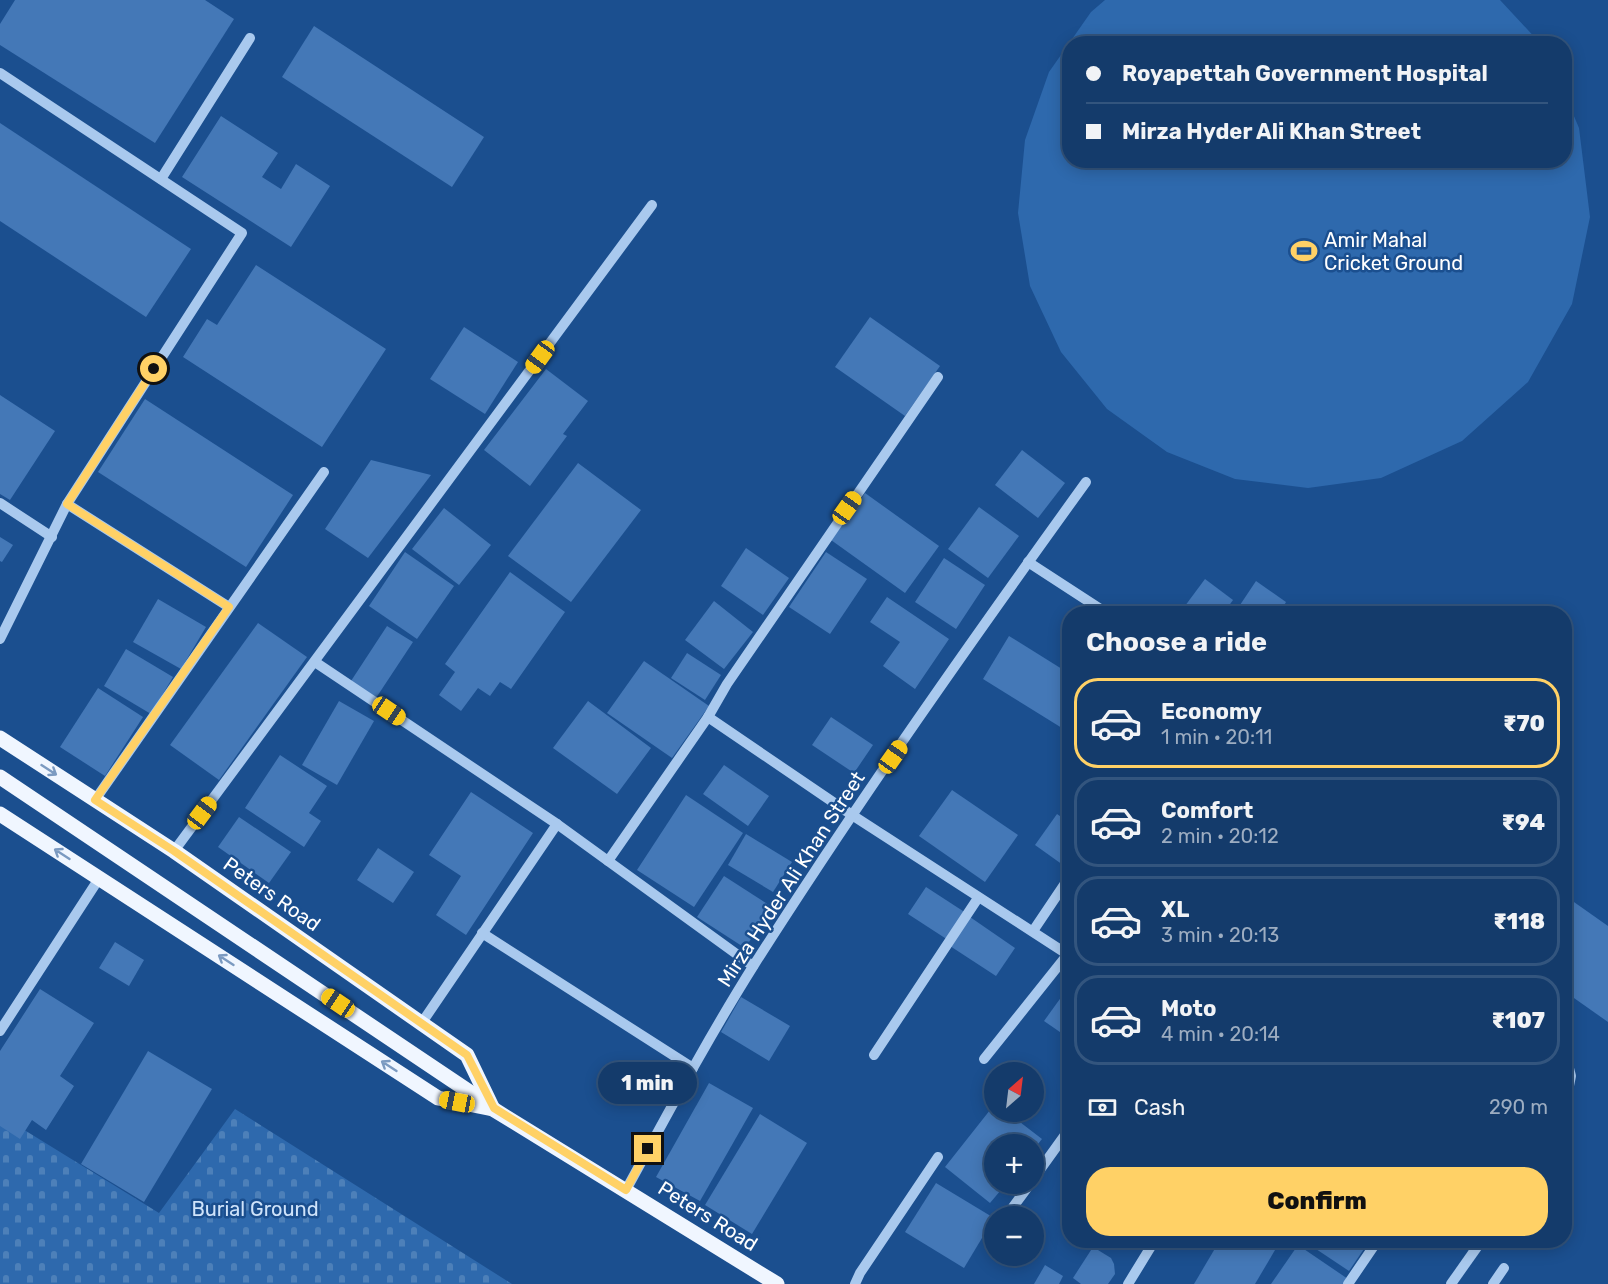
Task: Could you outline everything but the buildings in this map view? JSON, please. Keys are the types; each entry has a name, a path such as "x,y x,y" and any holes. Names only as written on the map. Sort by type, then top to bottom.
{"main road":[{"name":"Peters Road","path":"0,738 174,851 467,1055 494,1108"},
{"path":"0,777 494,1108"},
{"name":"Peters Road","path":"0,814 438,1098 494,1108 777,1284"}],"street":[{"path":"161,179 250,38"},
{"path":"0,73 242,233 67,504 0,639"},
{"path":"174,851 652,205"},
{"path":"608,861 938,377"},
{"path":"95,800 324,472"},
{"name":"Mirza Hyder Ali Khan Street","path":"626,1190 693,1068 753,966 852,815 1086,482"},
{"path":"0,503 52,537"},
{"path":"67,504 229,607"},
{"path":"1028,562 1096,606"},
{"path":"315,662 557,824 753,966"},
{"path":"708,717 852,815 1062,952"},
{"path":"421,1024 557,824"},
{"path":"0,1031 100,878"},
{"path":"1033,931 1062,888"},
{"path":"874,1055 978,898"},
{"path":"482,933 693,1068"},
{"path":"984,1059 1062,963"},
{"path":"1044,1164 1062,1139"},
{"path":"855,1284 860,1273 938,1157"},
{"path":"1128,1284 1150,1248"},
{"path":"1348,1284 1373,1248"},
{"path":"1451,1284 1476,1248"},
{"path":"1493,1284 1504,1268"}],"green space":[{"name":"Amir Mahal Cricket Ground","path":"1105,0 1500,0 1533,36 1074,36 1091,12"},
{"name":"Amir Mahal Cricket Ground","path":"1062,53 1062,168 1572,168 1572,112 1579,128 1590,217 1572,304 1528,382 1462,441 1381,478 1308,488 1235,479 1167,452 1107,409 1061,352 1030,286 1018,213 1025,140 1049,72"},
{"name":"Burial Ground","path":"235,1109 512,1284 0,1284 0,1115 159,1213"}],"place":[{"name":"Amir Mahal Cricket Ground","path":"1304,251"}],"route":[{"path":"154,369 67,504 229,607 95,800 174,851 467,1055 494,1108 626,1190 648,1149"}]}
